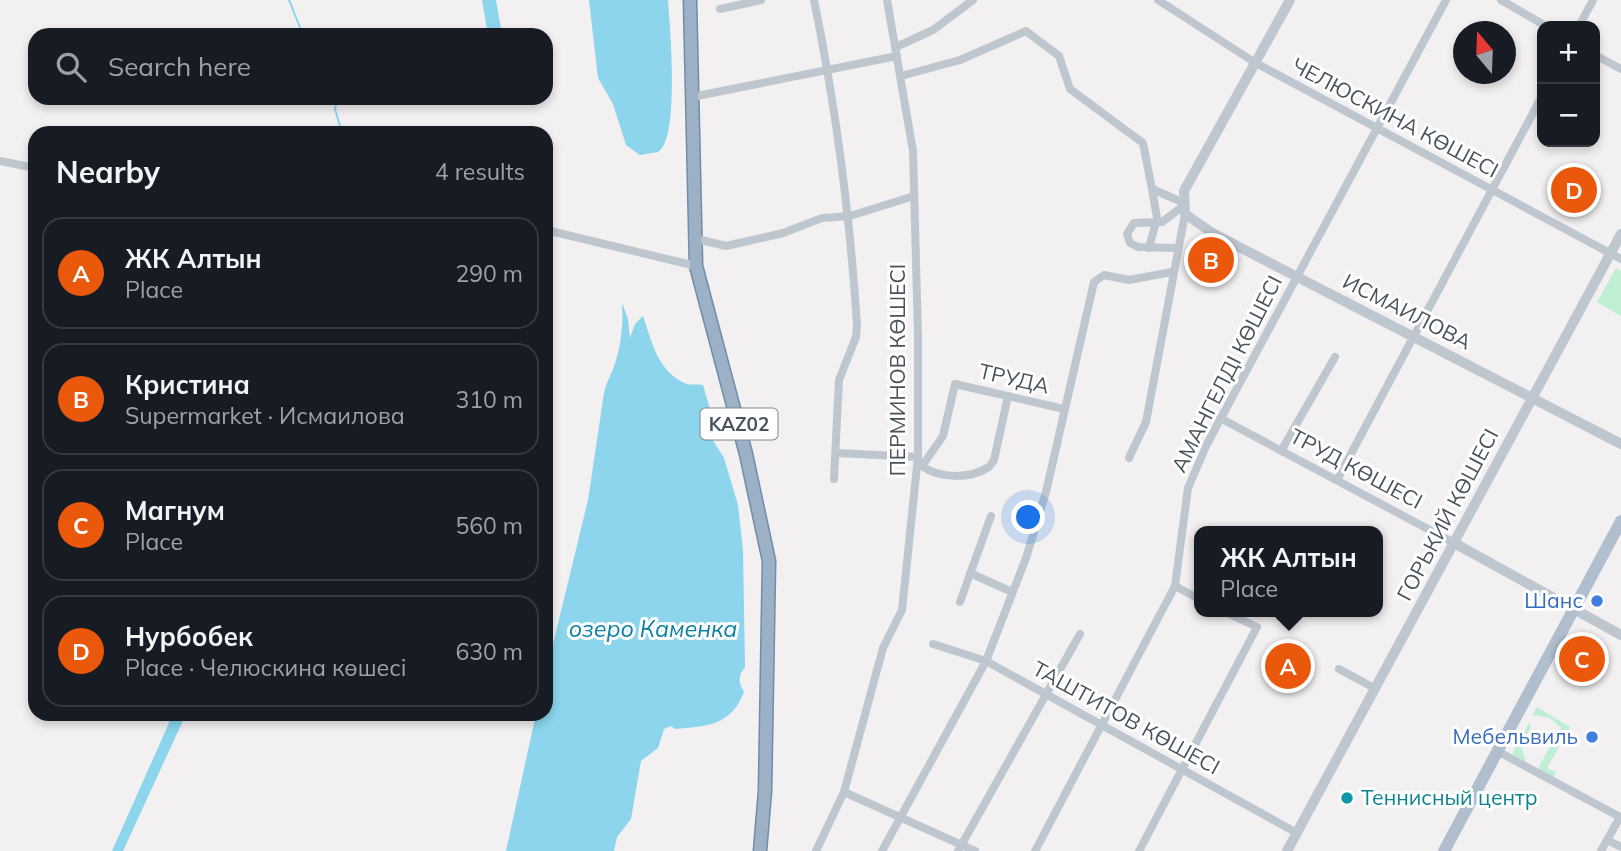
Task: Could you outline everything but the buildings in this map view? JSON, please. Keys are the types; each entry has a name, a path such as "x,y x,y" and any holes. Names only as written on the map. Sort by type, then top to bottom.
{"highway":[{"name":"KAZ02","path":"690,0 696,266 747,454 768,548 769,667 760,851"}],"main road":[{"path":"1444,851 1621,521"}],"street":[{"path":"720,9 761,0"},
{"path":"814,0 828,70 850,216 857,332 839,380 834,479"},
{"name":"ПЕРМИНОВ КӨШЕСІ","path":"816,851 844,792 883,648 902,610 919,463 919,335 913,151 887,0"},
{"path":"692,97 828,70 897,51 933,30 973,0"},
{"name":"ЧЕЛЮСКИНА КӨШЕСІ","path":"1158,0 1254,62 1621,259"},
{"path":"1129,458 1149,410 1184,191 1290,0"},
{"name":"АМАНГЕЛДІ КӨШЕСІ","path":"1035,851 1175,586 1188,488 1220,418 1446,0"},
{"path":"1501,0 1537,21"},
{"path":"1582,21 1593,0"},
{"path":"901,76 960,60 1024,31 1057,54 1070,89 1143,143 1157,212 1149,248"},
{"path":"1600,58 1621,69"},
{"path":"1337,481 1537,105"},
{"path":"0,161 28,167"},
{"path":"1152,188 1183,208"},
{"path":"694,238 726,246 783,233 822,218 850,216 914,196"},
{"path":"1177,248 1149,248 1130,243 1128,229 1138,221 1156,224 1183,208"},
{"name":"ИСМАИЛОВА","path":"1183,208 1200,226 1621,444"},
{"path":"553,232 696,266"},
{"name":"ГОРЬКИЙ КӨШЕСІ","path":"1287,851 1456,544 1621,234"},
{"path":"882,851 986,662 1046,492 1096,280 1107,275 1129,280 1172,272"},
{"path":"1281,451 1335,357"},
{"name":"ТРУДА","path":"919,463 943,436 956,384 1064,409"},
{"path":"837,453 919,463 932,473 952,476 989,467 994,460 1008,396"},
{"name":"ТРУД КӨШЕСІ","path":"1220,418 1621,635"},
{"path":"960,602 991,516"},
{"path":"970,573 1012,592"},
{"path":"1175,586 1194,596"},
{"path":"1139,851 1257,627 1236,617"},
{"path":"960,848 1080,634"},
{"name":"ТАШТИТОВ КӨШЕСІ","path":"933,644 986,662 1297,833"},
{"path":"1339,669 1376,689"},
{"path":"1499,752 1620,817 1601,851"},
{"path":"844,792 960,848 975,851"},
{"path":"1607,839 1621,847"}],"green space":[{"path":"1616,268 1621,271 1621,316 1597,302"},
{"path":"1537,707 1570,727 1547,768 1556,772 1553,778 1540,771 1539,766 1561,728 1550,718 1532,715"},
{"path":"1529,723 1531,727 1521,746 1526,762 1512,754"}],"water":[{"path":"482,0 496,0 501,28 487,28"},
{"path":"589,0 668,0 672,56 671,105 665,143 658,152 640,155 626,145 613,104 598,78"},
{"name":"озеро Каменка","path":"622,303 628,319 630,338 635,324 643,316 653,346 669,372 687,384 703,385 710,409 706,429 724,458 738,505 743,550 745,667 740,679 744,692 732,712 717,722 697,727 675,729 671,726 664,729 658,748 641,761 631,819 617,837 614,851 506,851 534,721 553,721 553,644 588,500 604,393 620,346"},
{"path":"170,721 183,721 123,851 112,851"}],"waterway":[{"path":"289,0 300,28"},
{"path":"336,105 340,126"}],"place":[{"name":"Нурбобек","path":"1574,190"},
{"name":"Кристина","path":"1211,260"},
{"name":"Шанс","path":"1597,601"},
{"name":"Магнум","path":"1582,659"},
{"name":"ЖК Алтын","path":"1288,666"},
{"name":"Мебельвиль","path":"1592,737"},
{"name":"Теннисный центр","path":"1347,798"}]}
